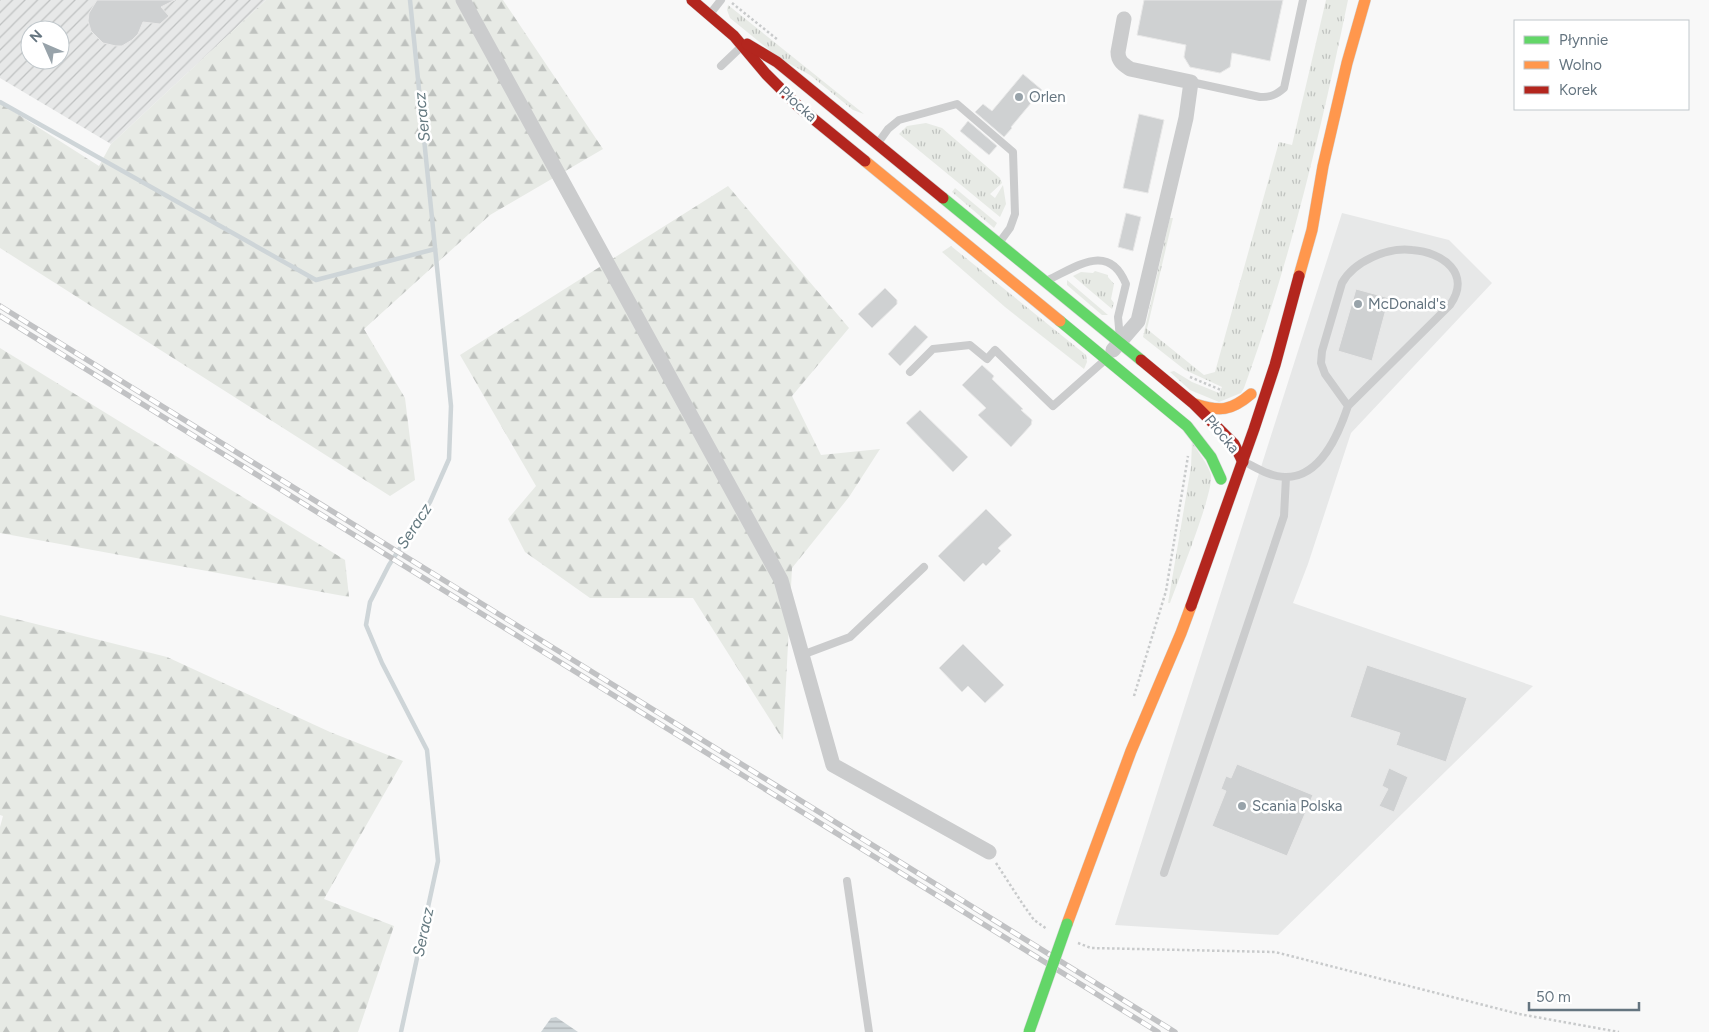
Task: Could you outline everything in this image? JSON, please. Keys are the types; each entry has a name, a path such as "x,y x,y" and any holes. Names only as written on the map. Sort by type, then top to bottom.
{"main road":[{"name":"Płocka","path":"692,0 744,45 766,74 800,108 1187,426 1206,447 1215,461 1220,484 1227,444"},
{"path":"1347,63 1356,0"},
{"path":"1030,1032 1095,845 1131,751 1181,633 1243,462 1275,364 1312,230 1347,63 1365,0"},
{"name":"Płocka","path":"744,45 777,62 1120,342 1194,404 1243,462"},
{"path":"1272,333 1302,229 1324,166"},
{"name":"Płocka","path":"1194,404 1211,409 1226,410 1239,404 1253,390 1246,411"},
{"name":"Płocka","path":"1187,426 1227,444"},
{"path":"1131,751 1166,639"}],"street":[{"path":"463,0 780,580 834,765 988,852"},
{"path":"1106,359 1138,321 1186,118 1191,82 1130,69 1122,63 1118,57 1118,52 1124,19"},
{"path":"869,165 878,143"},
{"path":"985,260 1000,243"}],"lane":[{"path":"709,15 721,0"},
{"path":"1191,82 1260,97 1270,97 1277,94 1284,88 1303,0"},
{"path":"721,66 744,45"},
{"path":"878,143 888,129 900,120 956,104 1013,152 1015,214 1010,228 1000,243"},
{"path":"1243,462 1274,475 1286,477 1297,475 1320,460 1332,446 1348,406 1456,297 1459,282 1458,276 1445,262 1426,252 1410,249 1371,257 1347,274 1342,283 1322,351 1321,364 1325,374 1348,406"},
{"path":"1046,281 1079,265 1096,260 1110,262 1118,268 1126,284 1118,317 1120,342"},
{"path":"910,372 933,349 970,345 987,359 996,350 1053,406 1106,359"},
{"path":"1164,874 1284,516 1286,477"},
{"path":"802,655 850,637 924,567"},
{"path":"847,881 869,1032"}],"path":[{"path":"1186,374 1221,390"},
{"path":"1132,700 1166,591 1189,453"},
{"path":"988,852 1034,920 1052,932"},
{"path":"1077,942 1091,948 1275,952 1519,1014 1619,1032"}],"shaded area":[{"path":"0,0 266,0 111,144 0,78"},
{"path":"1342,213 1449,240 1492,283 1351,433 1308,564 1293,603 1533,686 1278,935 1115,925"},
{"path":"556,1017 578,1032 541,1032 551,1018"}],"green space":[{"path":"266,0 503,0 603,149 490,215 364,329 405,398 415,480 390,496 0,248 0,103 99,166 111,144"},
{"path":"1326,0 1348,0 1303,196 1276,293 1244,388 1241,393 1219,402 1190,390 1170,372 1174,371 1192,382 1219,393 1222,387 1185,370 1143,337 1170,218 1173,218 1147,329 1204,375 1215,372 1279,142 1292,145"},
{"path":"728,5 864,114 853,110 810,75 779,58 730,18 727,10"},
{"path":"926,123 942,128 1000,178 1002,183 990,194 995,198 1003,185 1006,204 1000,217 899,134 907,126"},
{"path":"728,186 849,328 792,396 821,455 880,449 849,497 792,568 783,740 693,598 590,598 525,552 508,519 536,486 460,355"},
{"path":"955,188 997,223 994,228 952,192"},
{"path":"951,246 1086,355 1087,362 1084,369 1005,307 942,252"},
{"path":"1095,271 1108,275 1114,284 1111,299 1114,303 1112,309 1073,276 1081,272 1093,273"},
{"path":"1067,280 1108,315 1102,315 1067,285"},
{"path":"0,348 345,560 349,597 0,533"},
{"path":"1192,442 1210,471 1210,484 1195,537 1170,603 1168,603 1191,467"},
{"path":"0,615 167,657 330,732 403,761 324,899 394,926 358,1032 0,1032 0,827 3,816 0,815"}],"building":[{"path":"97,0 175,0 161,7 169,16 160,24 143,22 138,34 132,40 122,46 116,46 103,43 91,31 88,21 89,13"},
{"path":"1144,0 1283,0 1270,61 1232,53 1230,67 1220,73 1190,67 1184,57 1186,45 1137,35"},
{"path":"1023,74 1042,90 1004,137 975,112 983,104 992,111"},
{"path":"1139,114 1164,120 1148,193 1123,188"},
{"path":"968,121 997,146 989,155 960,131"},
{"path":"1126,213 1141,217 1133,251 1118,247"},
{"path":"885,288 897,300 897,304 872,328 858,314"},
{"path":"1356,289 1389,298 1372,361 1338,351"},
{"path":"915,325 928,337 900,366 888,354"},
{"path":"982,365 994,376 992,379 1032,420 1031,425 1011,447 978,415 986,408 962,385"},
{"path":"920,410 968,457 953,472 906,423"},
{"path":"986,509 1012,535 998,548 1001,551 986,566 983,563 964,582 938,556"},
{"path":"963,644 1004,685 985,703 968,686 962,692 939,668"},
{"path":"1367,665 1467,698 1446,762 1396,745 1400,733 1350,717"},
{"path":"1237,764 1313,795 1287,856 1212,826 1226,791 1221,789 1226,776 1231,778"},
{"path":"1389,768 1408,777 1394,812 1379,806 1388,789 1382,786"}],"waterway":[{"name":"Seracz","path":"401,1032 438,861 427,750 382,663 366,625 370,602 389,565 430,502 449,459 451,406 410,0"},
{"path":"0,102 316,280 435,249"}],"railway":[{"path":"0,306 1175,1032"},
{"path":"0,316 1158,1032"}],"traffic: fast":[{"path":"943,198 1141,360"},
{"path":"1060,321 1187,426 1211,457 1221,479"},
{"path":"1029,1032 1067,924"}],"traffic: slow":[{"path":"1299,276 1312,230 1323,166 1347,63 1365,0"},
{"path":"865,161 1060,321"},
{"path":"1195,404 1218,409 1231,407 1251,394"},
{"path":"1067,924 1131,751 1191,606"}],"traffic: jam":[{"path":"692,0 734,36 766,74 800,108 865,161"},
{"path":"747,44 777,62 943,198"},
{"path":"1191,606 1275,365 1299,276"},
{"path":"1141,360 1194,404 1234,444 1243,462"}],"place":[{"name":"Orlen","path":"1019,97"},
{"name":"McDonald's","path":"1358,304"},
{"name":"Scania Polska","path":"1242,806"}]}
